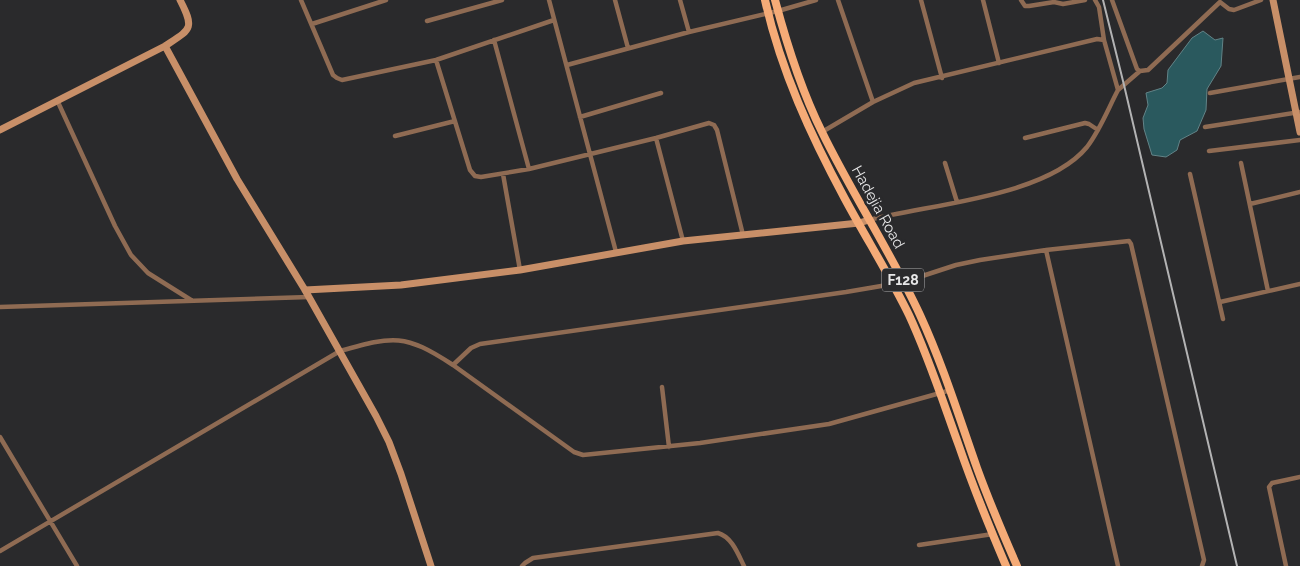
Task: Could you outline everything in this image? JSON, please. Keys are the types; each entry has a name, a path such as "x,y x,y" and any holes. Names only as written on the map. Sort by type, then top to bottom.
{"main road":[{"name":"Hadejia Road","path":"765,0 791,86 810,131 893,284 917,333 977,496 1006,566"},
{"name":"Hadejia Road","path":"775,0 792,60 822,132 904,282 926,328 951,390 977,469 1017,566"}],"street":[{"path":"0,130 165,46 186,31 189,25 188,16 180,0"},
{"path":"301,0 333,75 342,80 436,60 554,20"},
{"path":"312,24 386,0"},
{"path":"427,21 502,0"},
{"path":"549,0 616,252"},
{"path":"615,0 628,48"},
{"path":"680,0 689,32"},
{"path":"567,65 816,0"},
{"path":"838,0 874,102"},
{"path":"921,0 942,78"},
{"path":"983,0 999,63"},
{"path":"1021,0 1025,6 1029,6 1054,2 1063,4 1085,0"},
{"path":"1095,0 1099,7 1104,40 1118,90"},
{"path":"1112,0 1137,69 1140,71"},
{"path":"0,307 192,300 401,285 520,270 683,241 859,223 957,202 1036,181 1057,171 1086,148 1098,130 1118,90 1140,71 1148,70 1219,1 1229,9 1234,10 1261,0"},
{"path":"1273,0 1298,112 1300,132"},
{"path":"822,132 905,86 1097,39 1104,40"},
{"path":"494,40 529,169"},
{"path":"165,46 237,179 307,293 356,378 388,442 431,566"},
{"path":"436,60 470,170 475,176 481,177 529,169 709,123 714,125 717,130 743,236"},
{"path":"1210,93 1300,77"},
{"path":"580,117 661,93"},
{"path":"57,100 128,251 148,272 192,300"},
{"path":"1205,127 1298,112"},
{"path":"395,136 455,121"},
{"path":"1025,138 1085,123 1098,130"},
{"path":"656,138 683,241"},
{"path":"1209,151 1300,140"},
{"path":"1241,162 1268,291"},
{"path":"945,163 957,202"},
{"path":"503,174 520,270"},
{"path":"1190,174 1223,319"},
{"path":"1250,204 1300,192"},
{"path":"904,282 956,265 980,260 1127,240 1132,244 1204,560 1202,566"},
{"path":"1046,250 1118,566"},
{"path":"453,365 471,348 480,344 893,284"},
{"path":"1220,302 1300,284"},
{"path":"0,551 340,351 370,343 394,339 408,341 434,353 574,452 583,455 669,447 829,424 951,390"},
{"path":"662,387 669,447"},
{"path":"0,437 77,566"},
{"path":"1286,566 1269,487 1272,483 1300,477"},
{"path":"522,566 533,558 718,533 724,534 729,540 744,566"},
{"path":"919,545 993,534"}],"water":[{"path":"1203,31 1215,40 1223,38 1221,66 1207,89 1206,110 1197,131 1180,140 1177,150 1166,157 1152,155 1144,129 1143,118 1148,105 1146,93 1162,88 1167,83 1168,70 1192,38"}],"railway":[{"path":"1103,0 1237,566"}]}
